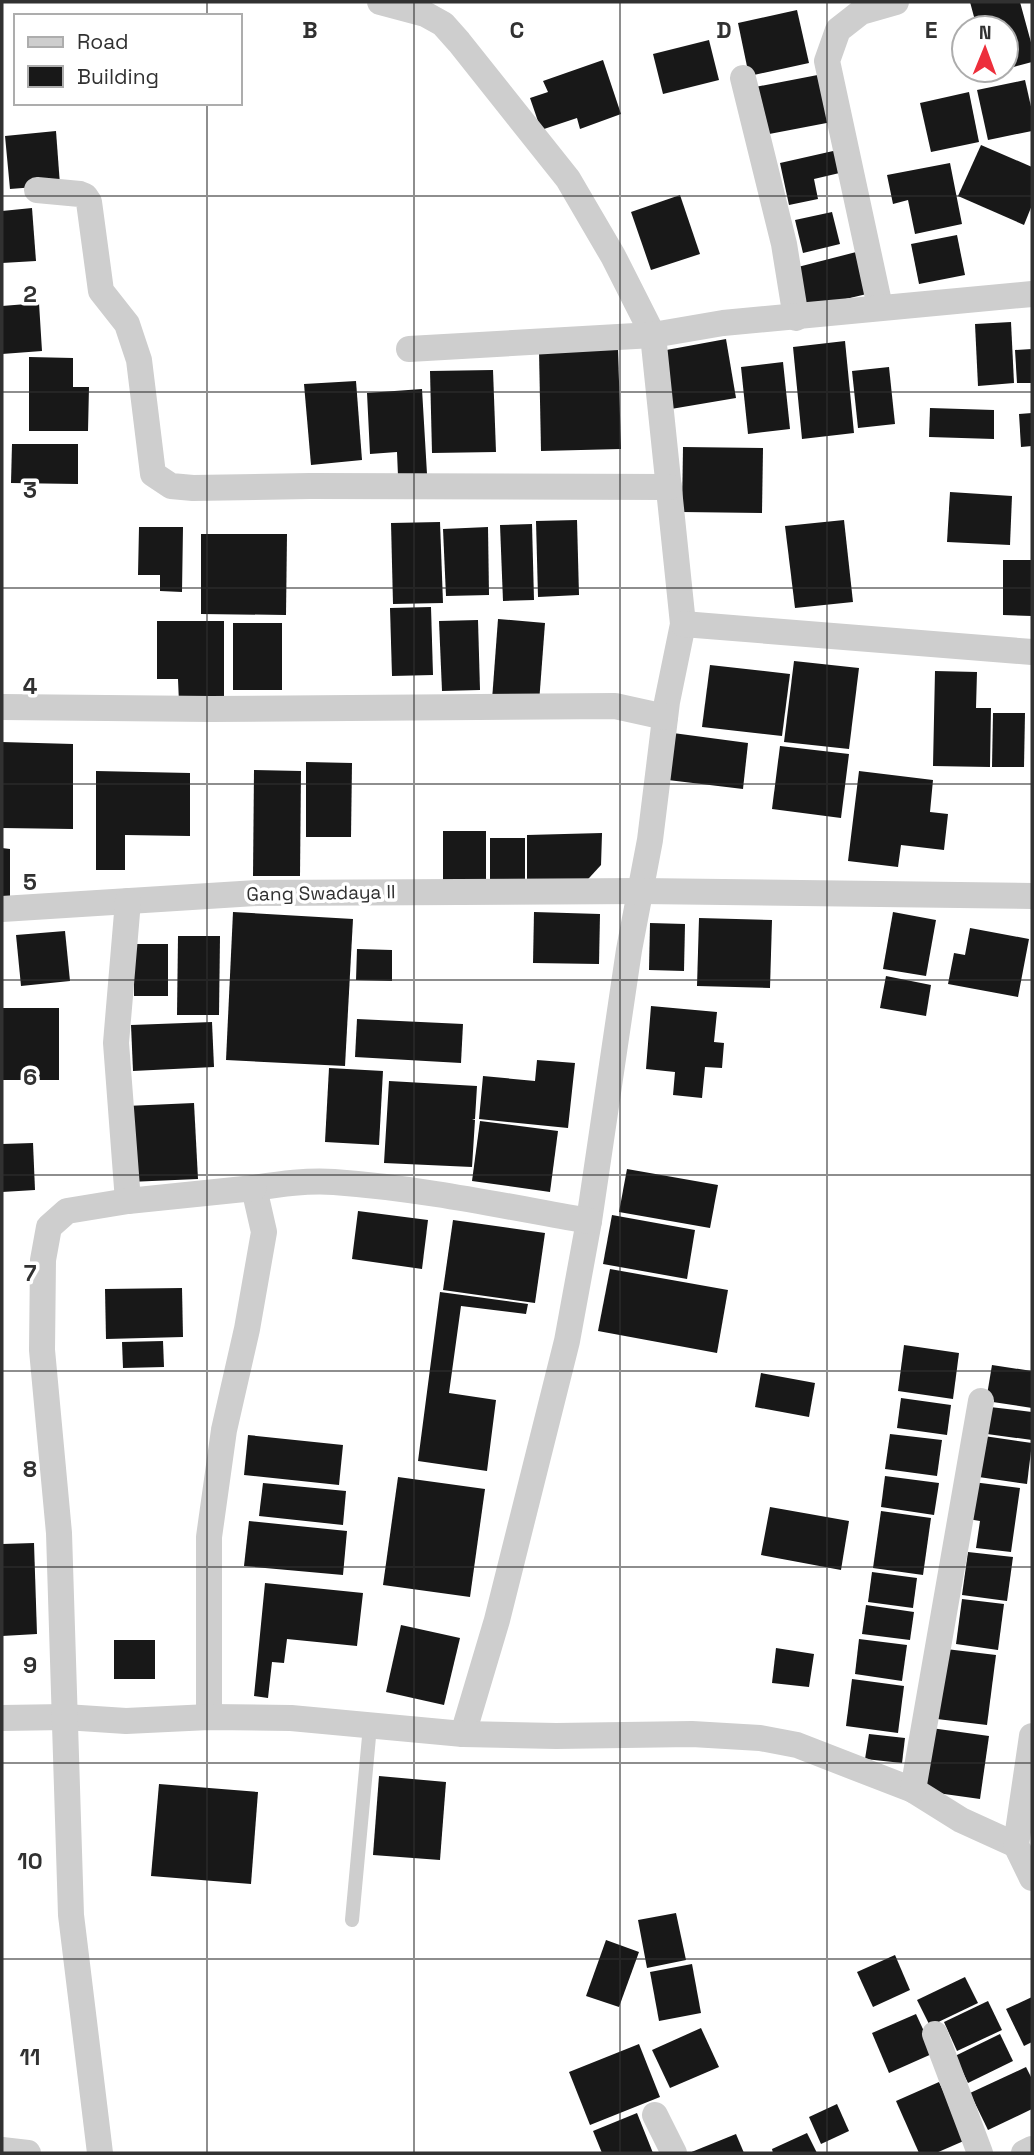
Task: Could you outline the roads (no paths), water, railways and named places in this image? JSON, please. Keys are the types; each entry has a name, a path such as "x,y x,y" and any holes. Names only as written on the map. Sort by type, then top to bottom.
{"street":[{"path":"380,2 425,14 443,24 459,42 568,179 613,256 653,335 683,624 665,717 650,840 628,950 589,1221 567,1340 496,1620 463,1734"},
{"path":"880,307 827,61 838,30 862,12 896,2"},
{"path":"743,78 784,244 796,318"},
{"path":"37,190 80,194 89,202 101,291 127,324 138,360 153,474 171,486 669,487"},
{"path":"409,349 653,335 723,323 1032,294"},
{"path":"683,624 1032,652"},
{"path":"2,707 211,709 615,706 665,717"},
{"name":"Gang Swadaya II","path":"2,909 257,893 641,891 1032,896"},
{"path":"128,901 116,1043 128,1201"},
{"path":"100,2153 71,1915 59,1533 42,1350 43,1260 49,1227 67,1211 128,1201 282,1184 332,1182 446,1196 589,1221"},
{"path":"209,1717 209,1537 224,1430 247,1329 264,1232 254,1188"},
{"path":"913,1790 981,1401"},
{"path":"2,1718 65,1717 126,1721 209,1717 291,1718 463,1734 556,1737 692,1734 760,1738 797,1745 913,1790 961,1820 1016,1845"},
{"path":"1032,1745 1016,1845 1032,1878"},
{"path":"935,2034 980,2153"},
{"path":"655,2115 674,2153"},
{"path":"1024,2153 1032,2149"},
{"path":"2,2150 28,2153"}],"lane":[{"path":"352,1920 370,1726"}]}
